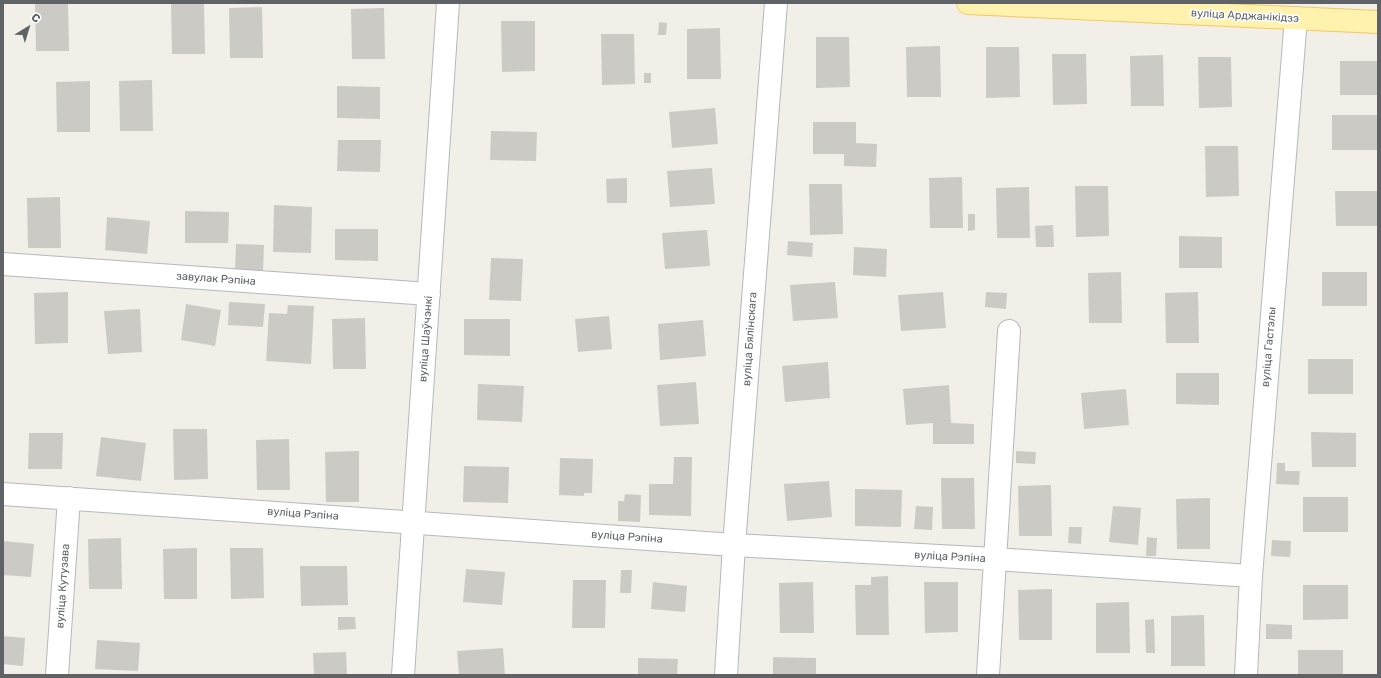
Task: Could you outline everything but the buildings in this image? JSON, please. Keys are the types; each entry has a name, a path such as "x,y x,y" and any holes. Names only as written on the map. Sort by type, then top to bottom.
{"main road":[{"name":"вуліца Арджанікідзэ","path":"968,3 1378,22"}],"street":[{"name":"вуліца Шаўчэнкі","path":"403,675 448,3"},
{"name":"вуліца Бялінскага","path":"726,675 734,545 776,3"},
{"name":"вуліца Гастэлы","path":"1246,675 1251,576 1296,18"},
{"name":"завулак Рэпіна","path":"3,264 429,294"},
{"path":"988,675 1009,331"},
{"name":"вуліца Рэпіна","path":"3,494 734,545 995,559 1251,576"},
{"name":"вуліца Кутузава","path":"57,675 69,498"}]}
